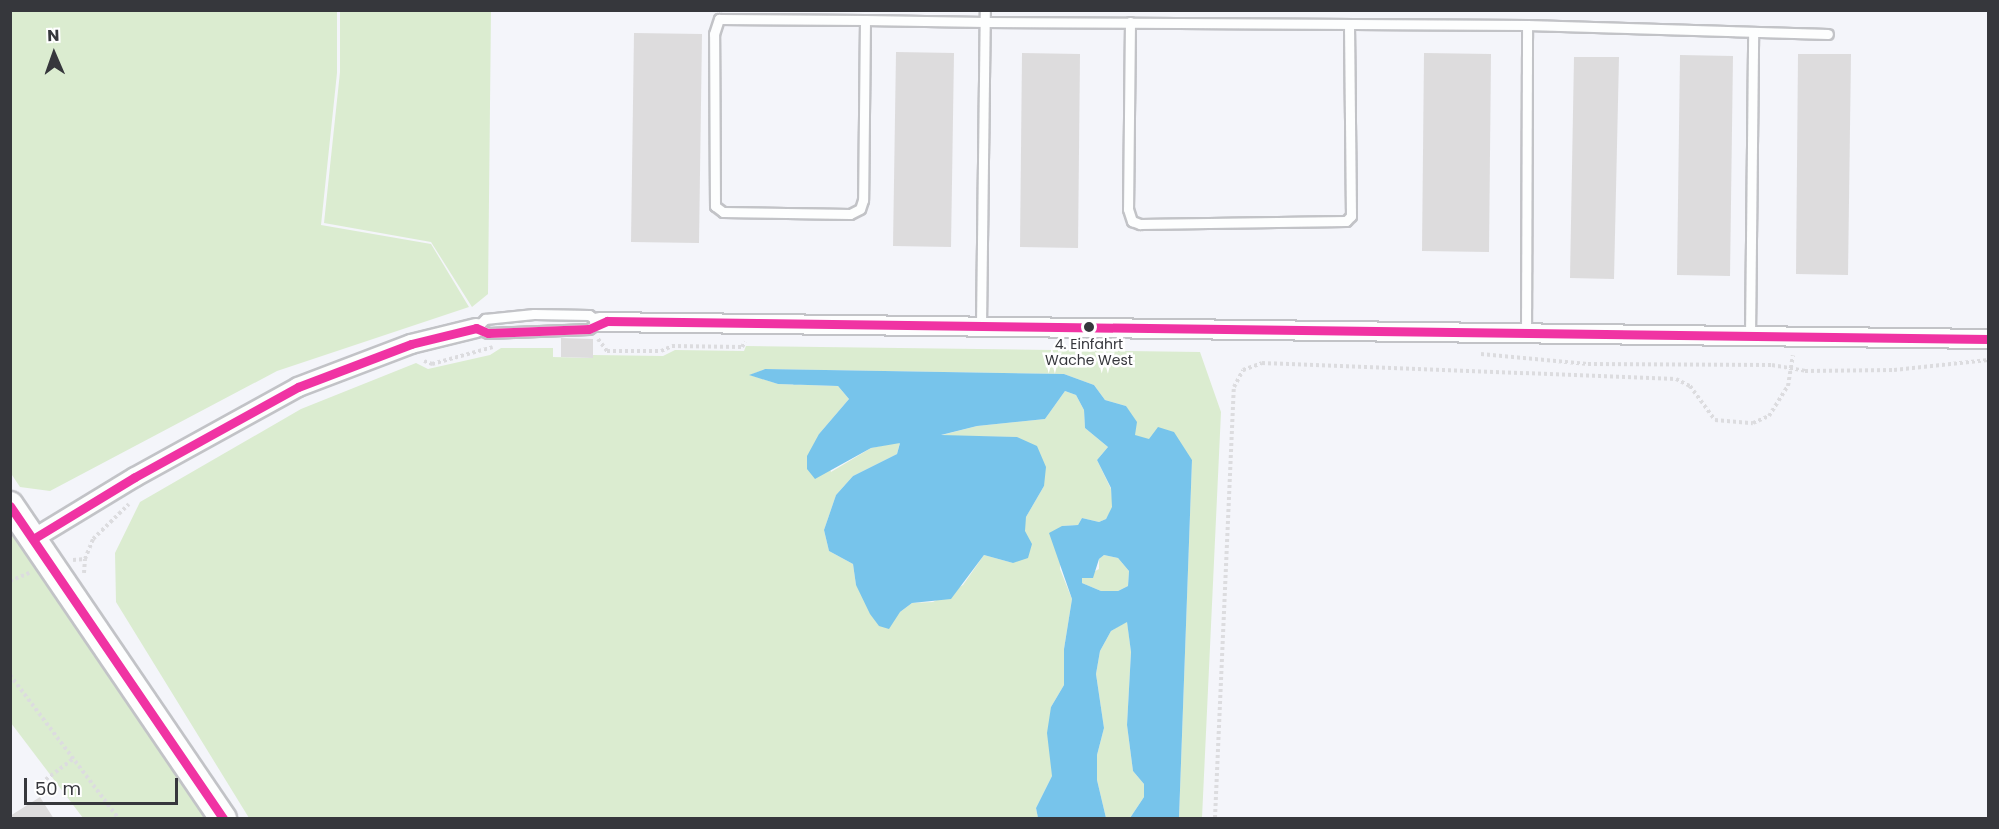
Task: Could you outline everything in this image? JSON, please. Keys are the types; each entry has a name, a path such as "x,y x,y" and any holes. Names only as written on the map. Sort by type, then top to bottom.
{"main road":[{"path":"10,505 223,819"}],"street":[{"path":"597,329 981,325 1989,339"},
{"path":"33,539 135,477 298,387 411,344 476,328"}],"lane":[{"path":"981,325 985,10"},
{"path":"865,20 863,200 860,209 850,214 723,212 715,206 714,34 719,19 865,20 985,22 1527,25 1828,34"},
{"path":"1130,22 1128,209 1132,221 1140,224 1346,221 1351,216 1349,24"},
{"path":"1526,333 1527,25"},
{"path":"1750,336 1753,32"},
{"path":"534,314 589,315 597,329 488,333 476,328 485,320 534,314"}],"path":[{"path":"597,329 607,351 661,351 672,346 742,347 744,342 756,342"},
{"path":"1215,819 1233,387 1242,370 1262,363 1676,379 1690,386 1715,420 1753,423 1769,416 1788,386 1793,370 1793,337"},
{"path":"417,358 432,364 487,352 498,344"},
{"path":"1473,353 1588,364 1772,365 1793,370 1894,370 1989,360"},
{"path":"10,581 50,564 85,559 93,539 133,500"},
{"path":"10,675 118,819"},
{"path":"41,783 73,759"}],"green space":[{"path":"11,10 337,11 337,73 321,225 431,244 469,307 277,371 50,491 20,487 10,472"},
{"path":"340,11 491,11 488,294 472,307 431,242 324,223 340,72"},
{"path":"746,346 1200,352 1221,412 1202,818 1179,818 1192,460 1134,435 1126,406 1105,400 1094,385 1064,374 765,369 750,375 778,384 838,386 849,399 819,434 831,472 871,448 900,442 897,454 853,476 836,495 824,530 829,551 853,564 856,585 900,612 912,603 933,602 963,585 984,555 1013,563 1026,517 1044,486 1017,437 938,436 977,426 1045,419 1065,391 1076,395 1084,410 1085,428 1108,447 1097,460 1111,489 1113,507 1106,519 1099,522 1082,518 1078,525 1062,526 1060,569 1072,599 1064,649 1064,685 1051,707 1052,776 1036,808 1038,818 249,818 116,602 115,553 140,502 301,409 416,363 428,369 490,355 501,348 553,348 553,357 592,358 593,355 663,356 675,350 744,351"},
{"path":"19,533 215,818 83,818 11,723 10,536"},
{"path":"1104,555 1118,558 1129,571 1128,586 1118,591 1101,591 1082,583 1082,578 1099,569 1099,559"},
{"path":"1127,621 1131,652 1127,725 1133,771 1144,784 1144,797 1130,818 1106,818 1097,780 1097,755 1104,728 1096,674 1100,651 1111,631"}],"water":[{"path":"765,369 1064,374 1094,385 1105,400 1126,406 1137,422 1135,435 1149,439 1158,427 1174,432 1192,460 1179,818 1130,818 1144,797 1144,784 1133,771 1127,725 1131,652 1127,622 1111,631 1100,651 1096,674 1104,728 1097,755 1097,780 1106,818 1038,818 1036,808 1052,776 1047,733 1051,707 1064,685 1064,649 1072,599 1049,533 1062,526 1078,525 1082,518 1099,522 1106,519 1112,507 1111,488 1097,460 1108,447 1085,428 1084,410 1076,395 1065,391 1045,419 977,426 941,435 1017,437 1037,446 1046,467 1044,486 1026,517 1025,531 1032,544 1028,558 1013,563 984,555 951,599 912,603 900,612 889,629 879,626 870,614 856,585 853,564 829,551 824,530 836,495 853,476 897,454 900,443 871,448 815,479 807,469 807,456 819,434 849,399 838,386 778,384 749,375","holes":["1104,555 1118,558 1129,571 1128,586 1118,591 1101,591 1082,583 1082,578 1093,578 1099,559"]}],"building":[{"path":"634,33 702,34 699,243 631,242"},
{"path":"896,52 954,53 951,247 893,246"},
{"path":"1022,53 1080,54 1078,248 1020,247"},
{"path":"1424,53 1491,54 1489,252 1422,251"},
{"path":"1798,54 1851,54 1848,275 1796,274"},
{"path":"1680,55 1733,56 1730,276 1677,275"},
{"path":"1574,57 1619,57 1614,279 1570,278"},
{"path":"561,338 593,339 593,358 561,357"},
{"path":"40,797 54,819 10,819 10,816"}],"transit line":[{"path":"33,539 135,477 298,387 411,344 476,328 488,333 589,329 607,321 1988,339"},
{"path":"10,506 223,818"}],"place":[{"name":"4. Einfahrt Wache West","path":"1089,327"}]}
